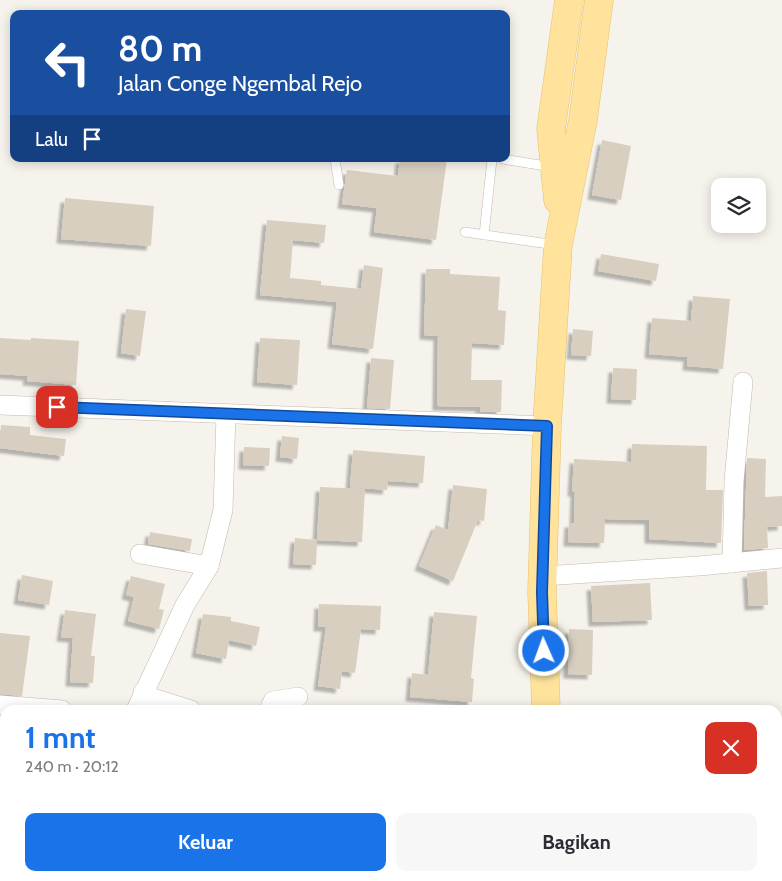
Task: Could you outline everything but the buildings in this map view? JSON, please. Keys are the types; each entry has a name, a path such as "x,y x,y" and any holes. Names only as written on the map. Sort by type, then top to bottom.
{"main road":[{"path":"546,705 543,576 547,426 559,236 551,129 569,0"},
{"path":"559,236 583,120 599,0"}],"street":[{"path":"732,563 734,481 743,382"},
{"path":"0,405 547,426"},
{"path":"138,705 185,605 210,566 223,510 226,414"},
{"path":"140,554 210,566"},
{"path":"543,576 782,558"},
{"path":"143,692 153,698 175,705"},
{"path":"271,705 273,701 298,697"}],"lane":[{"path":"510,160 555,168"},
{"path":"335,162 339,185"},
{"path":"484,235 492,162"},
{"path":"465,232 484,235 559,236"}],"route":[{"path":"57,407 547,426 542,592 544,651"}]}
